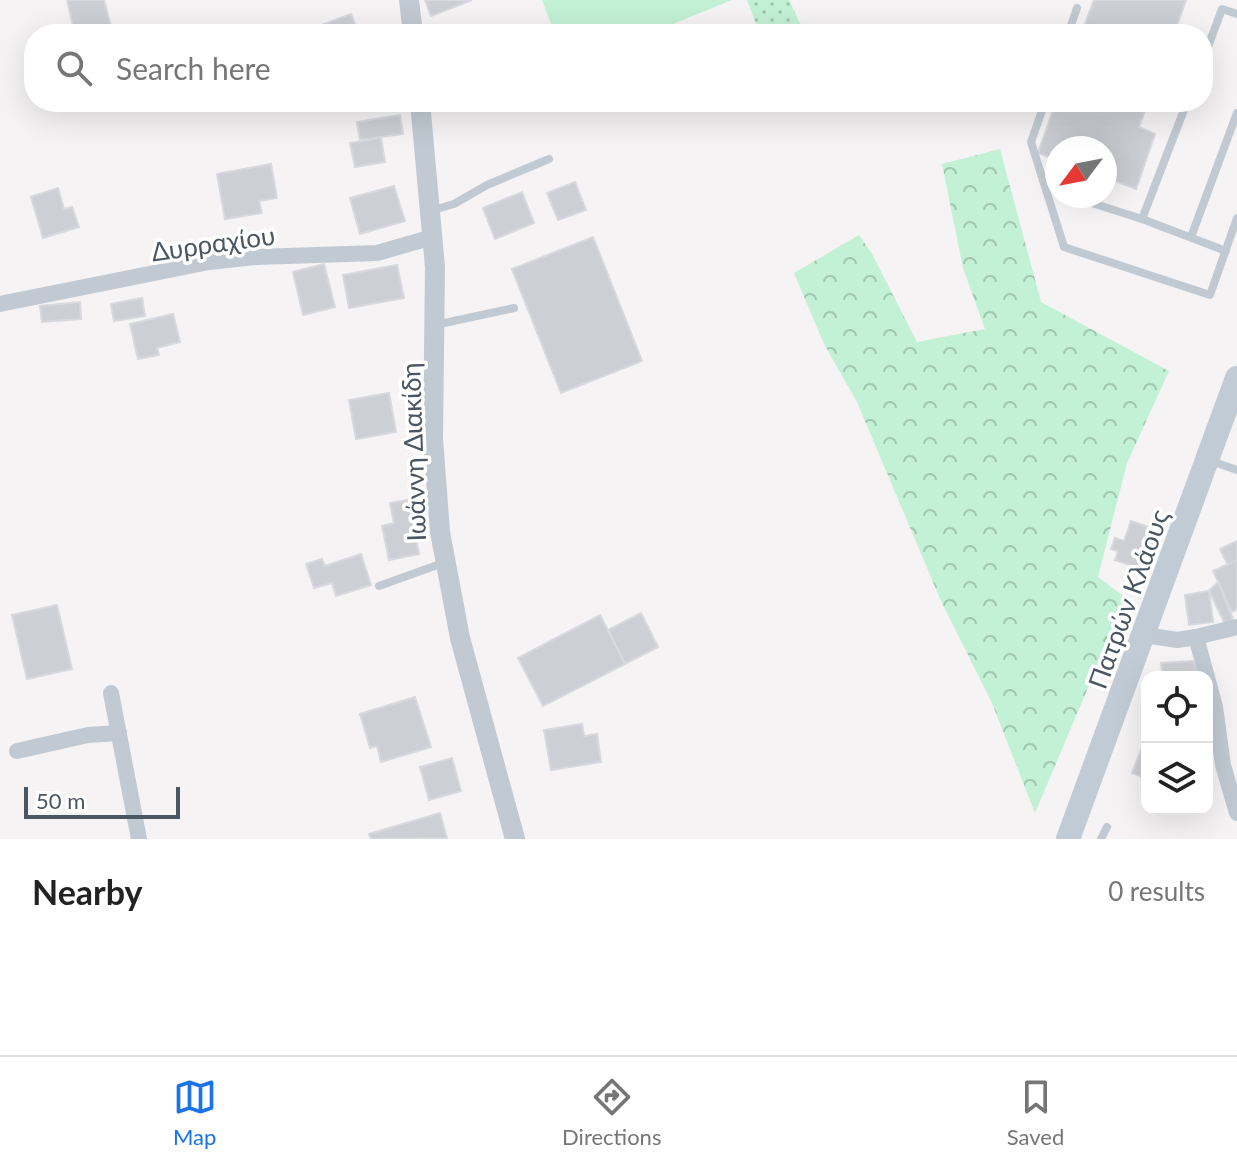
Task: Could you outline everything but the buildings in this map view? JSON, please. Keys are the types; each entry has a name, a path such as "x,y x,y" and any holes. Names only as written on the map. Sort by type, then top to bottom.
{"main road":[{"name":"Πατρών Κλάους","path":"1068,839 1237,378"}],"street":[{"path":"409,0 412,24"},
{"name":"Ιωάννη Διακίδη","path":"421,112 433,237 434,470 444,563 460,638 515,839"},
{"name":"Δυρραχίου","path":"0,304 219,261 377,253 433,237"},
{"path":"1145,635 1177,640 1237,627"},
{"path":"1196,637 1205,671"},
{"path":"111,693 139,839"},
{"path":"1213,700 1223,765 1237,813"},
{"path":"17,751 88,735 119,733"}],"lane":[{"path":"1071,24 1077,8"},
{"path":"1213,33 1222,9 1237,14"},
{"path":"1042,112 1031,142 1045,188"},
{"path":"1142,219 1183,112"},
{"path":"1191,237 1237,113"},
{"path":"431,211 454,204 487,185 549,159"},
{"path":"1051,208 1064,247 1210,295 1237,218"},
{"path":"1108,208 1226,251"},
{"path":"435,326 514,308"},
{"path":"1209,460 1237,470"},
{"path":"379,586 444,563"},
{"path":"1101,839 1107,827"}],"green space":[{"path":"542,0 732,0 673,24 551,24"},
{"path":"747,0 789,0 800,24 756,24"},
{"path":"1000,149 1041,302 1169,371 1127,463 1098,577 1126,598 1035,813 992,703 941,601 857,402 824,344 794,273 859,235 917,342 985,329 963,268 942,164"}]}
